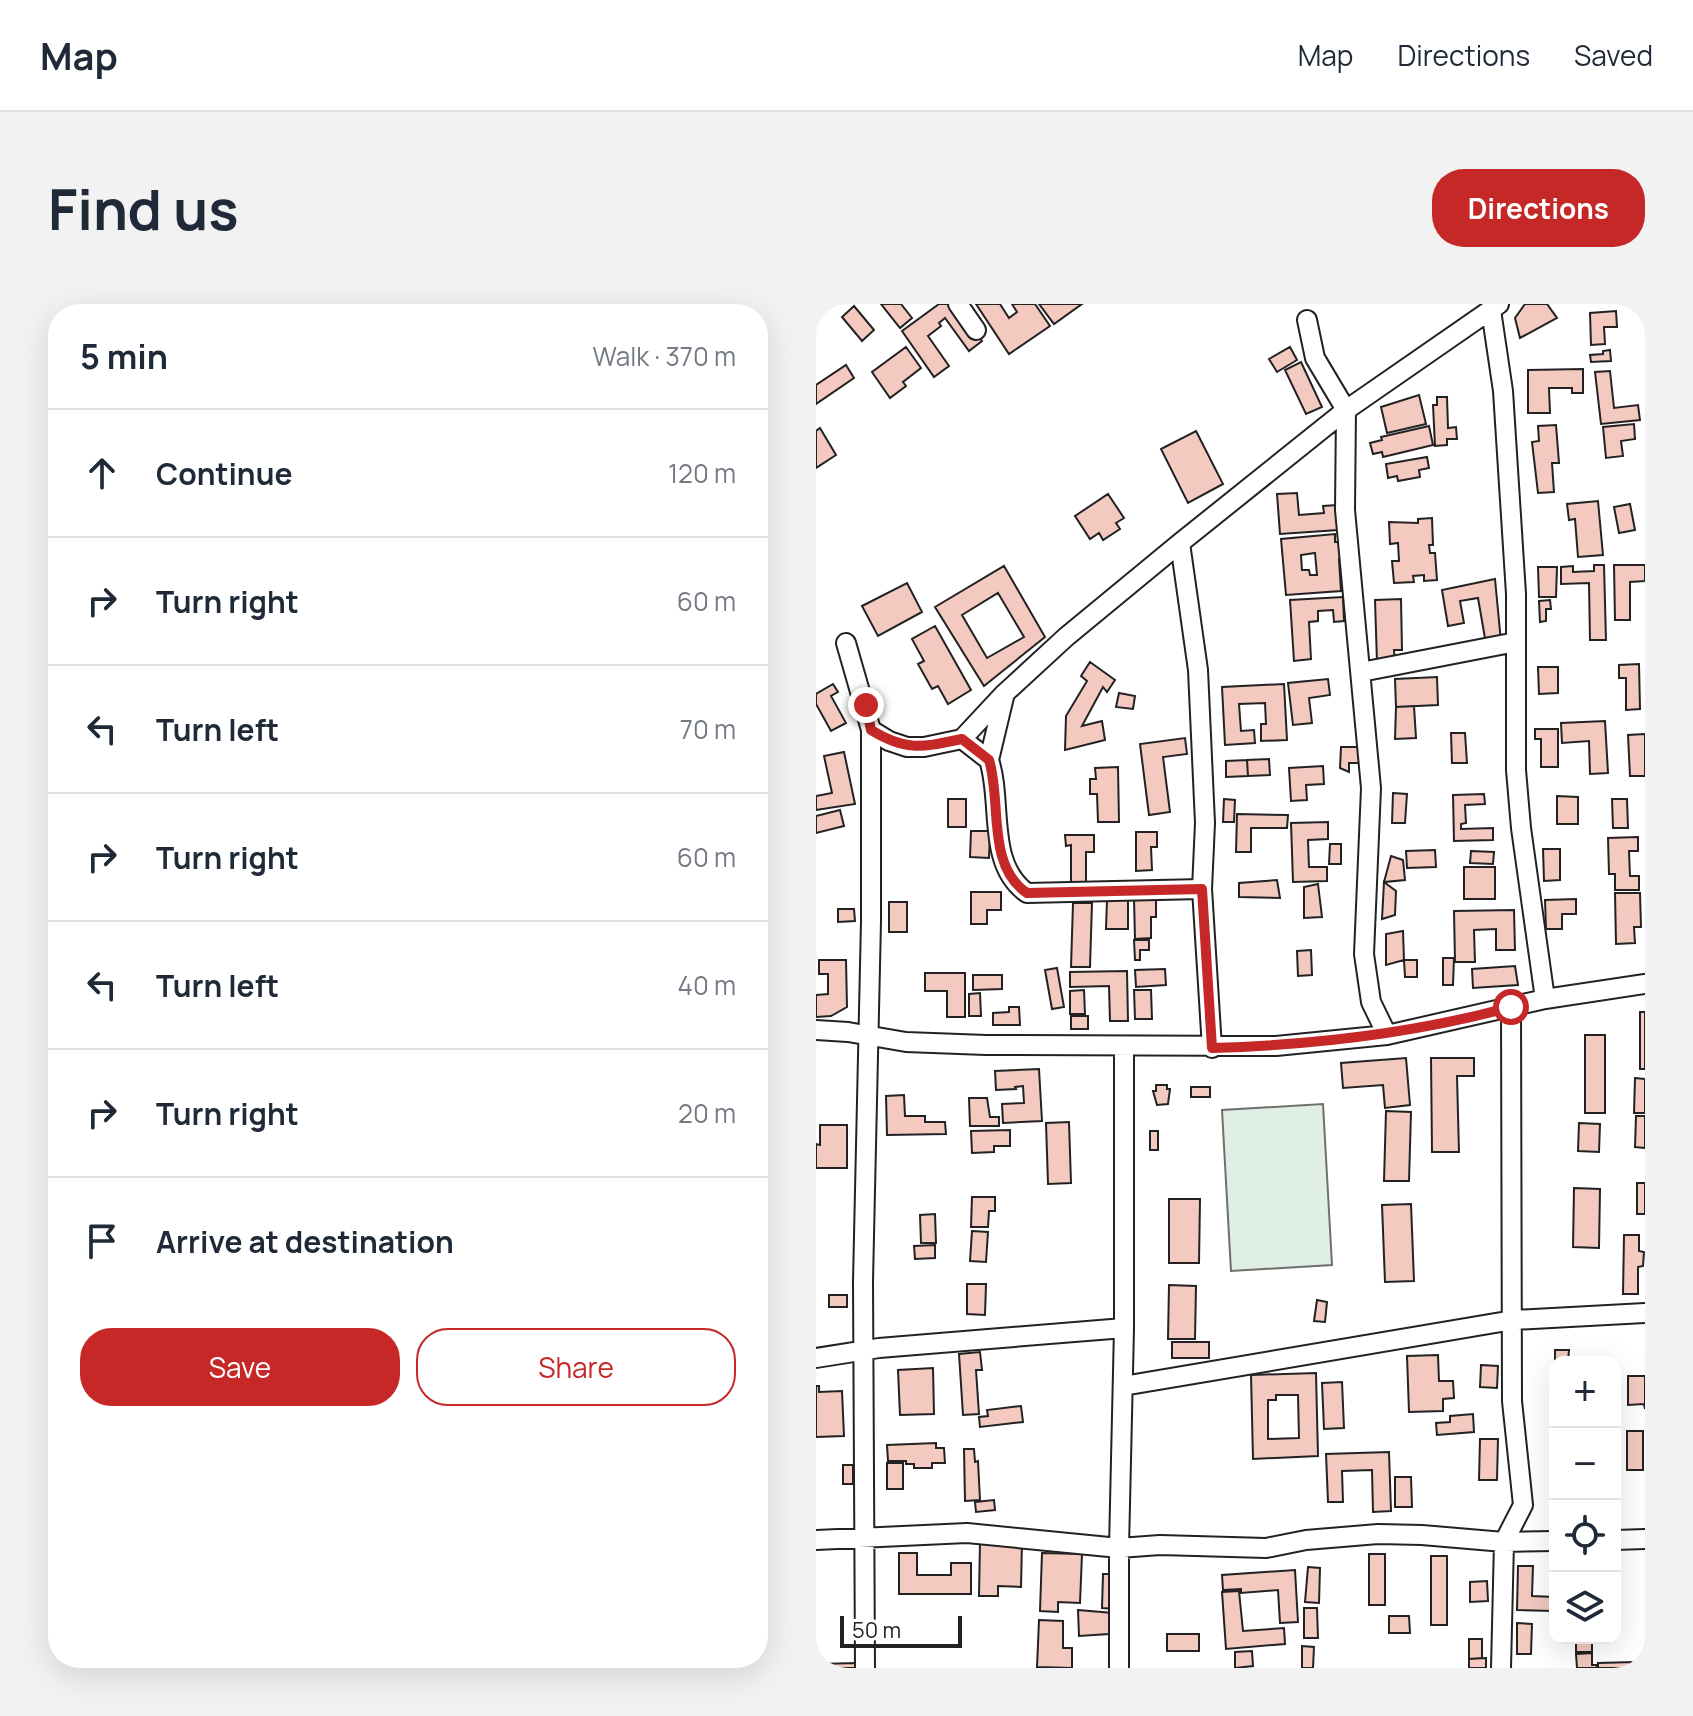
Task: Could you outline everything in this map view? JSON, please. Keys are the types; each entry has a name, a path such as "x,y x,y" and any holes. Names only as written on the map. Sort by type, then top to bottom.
{"street":[{"path":"958,304 976,330"},
{"path":"871,730 907,747 924,747 962,739 1004,694 1066,637 1180,543 1346,410 1495,307 1516,594 1516,770 1545,999"},
{"path":"1307,320 1315,358 1346,410 1345,510 1371,788 1364,954 1371,1002 1387,1035"},
{"path":"1180,543 1198,670 1205,823 1202,889 1212,1048"},
{"path":"1361,672 1516,642"},
{"path":"846,643 860,683 871,730 862,1450 866,1539 865,1668"},
{"path":"1004,694 989,760 1002,854 1011,877 1027,893 1202,889"},
{"path":"962,739 989,760"},
{"path":"816,1030 937,1044 1276,1046 1387,1035 1545,999 1645,984"},
{"path":"1501,1668 1504,1542 1523,1505 1512,1401 1511,1007"},
{"path":"1119,1668 1124,1047"},
{"path":"1123,1386 1513,1320 1645,1313"},
{"path":"816,1358 863,1350 1124,1328"},
{"path":"816,1540 967,1533 1119,1548 1160,1545 1266,1548 1306,1540 1378,1534 1504,1542 1549,1541"},
{"path":"1621,1540 1645,1539"}],"green space":[{"path":"1323,1104 1332,1265 1231,1271 1222,1110"}],"building":[{"path":"881,304 901,304 912,318 900,328"},
{"path":"939,304 956,304 982,341 969,351 945,318 939,323 941,326 928,336 949,366 934,377 902,331"},
{"path":"976,304 1000,304 1009,318 1017,312 1012,304 1035,304 1050,326 1009,354"},
{"path":"1039,304 1082,304 1054,324"},
{"path":"1525,304 1547,304 1557,318 1520,338 1515,318"},
{"path":"854,306 874,330 862,341 842,317"},
{"path":"1616,311 1617,327 1604,327 1605,344 1591,345 1590,313"},
{"path":"906,347 921,368 903,382 906,386 890,398 872,372"},
{"path":"1290,347 1297,360 1277,372 1269,359"},
{"path":"1610,350 1611,361 1591,362 1590,355"},
{"path":"1301,362 1322,407 1306,414 1285,370"},
{"path":"846,365 854,378 816,404 816,385"},
{"path":"1583,369 1583,393 1572,393 1572,388 1549,388 1550,413 1528,413 1528,370"},
{"path":"1610,371 1614,408 1638,405 1640,420 1601,424 1595,372"},
{"path":"1419,395 1426,424 1387,433 1381,407"},
{"path":"1437,397 1447,397 1448,428 1456,427 1457,439 1447,439 1447,445 1435,446 1433,405 1437,405"},
{"path":"1634,424 1635,439 1621,441 1623,456 1606,458 1603,427"},
{"path":"1556,425 1559,463 1552,463 1554,492 1538,493 1532,442 1539,441 1538,426"},
{"path":"1429,426 1433,445 1383,457 1382,452 1373,454 1370,443 1382,440 1381,437"},
{"path":"820,428 836,455 816,468 816,431"},
{"path":"1196,431 1223,484 1188,503 1161,449"},
{"path":"1427,457 1429,468 1419,470 1420,477 1398,481 1397,476 1388,478 1386,464"},
{"path":"1297,493 1299,515 1324,513 1323,506 1337,505 1338,530 1280,534 1277,494"},
{"path":"1108,494 1124,518 1116,523 1120,529 1103,540 1099,533 1090,539 1075,516"},
{"path":"1598,501 1603,555 1578,557 1575,519 1569,520 1567,504"},
{"path":"1630,504 1635,530 1619,533 1614,507"},
{"path":"1432,518 1433,545 1429,545 1430,553 1435,553 1437,580 1424,581 1424,575 1413,576 1414,582 1394,583 1392,561 1399,561 1398,543 1390,544 1389,522 1418,523 1418,519"},
{"path":"1335,534 1335,542 1342,542 1344,558 1339,559 1341,591 1286,595 1281,539","holes":["1315,553 1317,575 1302,570 1301,555"]},
{"path":"1594,565 1604,565 1606,640 1590,640 1589,583 1561,584 1561,567 1573,566 1573,572 1594,571"},
{"path":"1614,565 1645,565 1645,581 1630,582 1630,620 1615,620"},
{"path":"1004,566 1045,637 984,686 935,607","holes":["998,593 1024,637 987,658 962,615"]},
{"path":"1538,567 1557,567 1556,597 1539,597"},
{"path":"1495,579 1501,642 1486,644 1478,598 1460,601 1464,623 1448,626 1442,590"},
{"path":"907,583 922,612 878,636 862,606"},
{"path":"1343,597 1344,621 1334,622 1333,610 1318,611 1318,621 1309,622 1311,659 1294,661 1290,600"},
{"path":"1401,599 1402,650 1394,650 1395,663 1377,663 1375,600"},
{"path":"1550,600 1551,609 1546,609 1546,621 1540,622 1539,601"},
{"path":"935,626 971,690 948,704 938,686 932,689 918,664 924,661 912,639"},
{"path":"1090,662 1115,680 1107,692 1103,687 1082,726 1102,721 1105,740 1065,750 1066,716 1087,681 1081,676"},
{"path":"1639,664 1640,709 1626,710 1626,678 1619,678 1619,665"},
{"path":"1538,667 1558,667 1558,693 1539,694"},
{"path":"1437,677 1438,705 1396,707 1395,679"},
{"path":"1328,679 1330,695 1309,698 1312,723 1293,725 1288,683"},
{"path":"833,684 838,692 831,696 846,723 831,731 816,704 816,694"},
{"path":"1284,684 1287,740 1261,741 1261,724 1266,724 1265,703 1239,704 1241,731 1254,730 1255,743 1225,745 1222,687"},
{"path":"1119,693 1135,696 1133,709 1116,707"},
{"path":"1414,706 1416,738 1395,739 1396,707"},
{"path":"1605,721 1608,773 1590,774 1589,741 1562,743 1561,723"},
{"path":"1535,729 1558,729 1558,767 1541,767 1541,739 1535,739"},
{"path":"1451,733 1465,733 1467,763 1452,763"},
{"path":"1645,734 1645,776 1630,776 1628,735"},
{"path":"1185,738 1187,754 1163,757 1170,812 1149,815 1140,744"},
{"path":"1341,747 1361,747 1364,763 1349,763 1349,772 1340,768"},
{"path":"844,752 855,804 816,810 816,796 832,793 824,756"},
{"path":"1269,759 1270,775 1248,776 1247,760"},
{"path":"1247,760 1248,776 1226,777 1226,761"},
{"path":"1323,766 1324,784 1306,785 1307,800 1291,801 1289,768"},
{"path":"1118,767 1119,822 1098,822 1097,794 1090,794 1090,779 1096,779 1095,768"},
{"path":"1393,793 1407,794 1405,823 1392,823"},
{"path":"1484,794 1485,804 1465,805 1466,823 1461,824 1461,829 1493,828 1493,840 1454,841 1453,795"},
{"path":"1557,796 1578,797 1578,824 1557,824"},
{"path":"948,799 966,799 966,827 948,827"},
{"path":"1224,799 1235,800 1234,822 1223,822"},
{"path":"1612,799 1627,799 1628,828 1613,828"},
{"path":"840,810 844,826 816,833 816,816"},
{"path":"1237,814 1288,815 1287,828 1251,828 1251,852 1236,852"},
{"path":"1328,822 1328,839 1308,840 1309,867 1327,867 1327,881 1293,882 1291,823"},
{"path":"971,831 990,831 989,858 970,857"},
{"path":"1136,832 1157,832 1157,847 1151,847 1152,870 1136,871"},
{"path":"1065,835 1094,835 1094,852 1086,852 1086,884 1071,884 1071,845 1066,846"},
{"path":"1638,837 1638,851 1629,851 1630,876 1639,876 1639,890 1615,890 1615,874 1609,874 1608,838"},
{"path":"1330,844 1341,844 1341,864 1329,864"},
{"path":"1543,849 1560,849 1560,880 1544,881"},
{"path":"1435,850 1436,867 1407,868 1406,851"},
{"path":"1471,851 1494,852 1493,864 1470,863"},
{"path":"1391,856 1403,860 1405,880 1384,882"},
{"path":"1464,867 1495,867 1495,899 1464,899"},
{"path":"1277,880 1280,898 1239,897 1239,883"},
{"path":"1384,882 1396,891 1395,915 1382,919"},
{"path":"1318,884 1322,917 1304,918 1304,887"},
{"path":"971,892 1001,892 1001,910 987,910 987,924 971,924"},
{"path":"1615,893 1640,893 1641,927 1634,927 1635,943 1616,944"},
{"path":"1107,899 1128,900 1128,929 1106,929"},
{"path":"1134,899 1156,899 1156,917 1151,917 1151,938 1135,939"},
{"path":"1576,899 1576,914 1562,914 1562,929 1546,929 1545,900"},
{"path":"889,902 907,902 907,932 889,932"},
{"path":"1073,903 1092,903 1090,967 1071,967"},
{"path":"838,909 854,909 855,921 838,922"},
{"path":"1514,910 1515,950 1496,950 1496,929 1474,930 1475,962 1455,962 1454,911"},
{"path":"1403,931 1404,960 1386,965 1386,934"},
{"path":"1134,940 1149,940 1149,950 1140,950 1140,960 1135,960"},
{"path":"1311,950 1312,975 1298,976 1297,951"},
{"path":"1443,958 1454,958 1453,985 1443,985"},
{"path":"819,960 846,960 847,1007 831,1016 816,1017 816,995 828,994 828,974 819,974"},
{"path":"1404,960 1417,960 1417,977 1405,977"},
{"path":"1515,966 1518,985 1473,988 1472,969"},
{"path":"1057,968 1064,1007 1052,1009 1045,970"},
{"path":"1165,969 1166,985 1136,987 1135,970"},
{"path":"1127,971 1128,1021 1110,1021 1109,986 1070,987 1070,972"},
{"path":"925,973 965,973 965,1017 947,1017 947,991 925,991"},
{"path":"973,975 1002,975 1002,989 973,990"},
{"path":"1084,990 1085,1014 1070,1014 1070,991"},
{"path":"1134,990 1151,990 1152,1019 1135,1019"},
{"path":"980,993 981,1016 969,1016 969,994"},
{"path":"1009,1007 1019,1007 1020,1025 993,1025 993,1013 1009,1012"},
{"path":"1640,1012 1645,1012 1645,1069 1640,1069"},
{"path":"1071,1016 1088,1016 1088,1029 1071,1029"},
{"path":"1585,1035 1605,1035 1605,1113 1585,1113"},
{"path":"1406,1058 1410,1105 1385,1108 1383,1085 1343,1088 1341,1063"},
{"path":"1431,1058 1474,1058 1474,1076 1457,1076 1459,1152 1432,1152"},
{"path":"1039,1069 1042,1121 1003,1123 1002,1104 1024,1103 1023,1086 996,1090 995,1071"},
{"path":"1635,1078 1645,1079 1645,1113 1634,1113"},
{"path":"1156,1085 1167,1085 1170,1089 1168,1104 1157,1105 1153,1091 1156,1091"},
{"path":"1191,1087 1210,1087 1210,1097 1191,1097"},
{"path":"904,1095 905,1116 925,1116 925,1122 945,1122 946,1134 887,1135 886,1096"},
{"path":"969,1098 987,1098 990,1117 999,1117 999,1126 970,1126"},
{"path":"1386,1111 1411,1112 1409,1181 1384,1181"},
{"path":"1636,1116 1645,1116 1645,1148 1635,1147"},
{"path":"1069,1122 1071,1183 1048,1184 1046,1123"},
{"path":"1579,1123 1600,1124 1599,1152 1578,1151"},
{"path":"820,1125 847,1125 847,1168 816,1168"},
{"path":"1010,1130 1010,1146 994,1146 994,1152 972,1153 971,1131"},
{"path":"1150,1131 1158,1131 1158,1150 1150,1150"},
{"path":"1637,1183 1645,1183 1645,1214 1637,1214"},
{"path":"1574,1188 1600,1189 1599,1248 1573,1247"},
{"path":"972,1197 995,1197 995,1211 989,1211 988,1227 971,1227"},
{"path":"1169,1199 1200,1199 1199,1263 1169,1263"},
{"path":"1411,1204 1414,1281 1385,1282 1382,1205"},
{"path":"935,1214 936,1243 921,1243 920,1215"},
{"path":"972,1231 988,1232 986,1262 970,1261"},
{"path":"1624,1235 1639,1235 1639,1251 1644,1252 1643,1266 1638,1267 1638,1294 1623,1294"},
{"path":"935,1245 935,1258 915,1259 914,1246"},
{"path":"967,1284 986,1284 985,1315 967,1314"},
{"path":"1169,1285 1196,1286 1195,1339 1168,1339"},
{"path":"829,1295 847,1295 847,1307 829,1307"},
{"path":"1317,1300 1327,1302 1325,1322 1314,1321"},
{"path":"1172,1342 1209,1342 1209,1358 1172,1358"},
{"path":"1555,1350 1569,1350 1568,1356 1555,1356"},
{"path":"980,1352 982,1370 976,1370 979,1414 963,1415 959,1354"},
{"path":"1438,1355 1439,1381 1453,1381 1454,1398 1443,1399 1443,1411 1409,1412 1407,1356"},
{"path":"1481,1365 1498,1366 1497,1388 1480,1387"},
{"path":"933,1368 934,1414 900,1415 898,1370"},
{"path":"1316,1373 1318,1456 1253,1459 1251,1375","holes":["1276,1395 1298,1395 1299,1438 1268,1439 1268,1400 1276,1400"]},
{"path":"1628,1376 1645,1376 1645,1409 1644,1404 1628,1405"},
{"path":"1342,1382 1344,1428 1324,1429 1322,1383"},
{"path":"816,1386 819,1386 819,1392 842,1391 844,1436 816,1437"},
{"path":"1021,1406 1023,1422 980,1427 979,1417 988,1416 987,1410"},
{"path":"1473,1414 1474,1432 1437,1435 1436,1423 1450,1422 1450,1416"},
{"path":"1627,1431 1643,1431 1643,1470 1627,1470"},
{"path":"1480,1439 1498,1439 1497,1480 1479,1480"},
{"path":"936,1443 936,1448 944,1448 945,1463 932,1463 932,1468 914,1468 914,1464 906,1464 906,1461 888,1461 887,1445"},
{"path":"964,1449 974,1449 975,1462 978,1461 980,1500 965,1501"},
{"path":"1389,1452 1391,1511 1373,1512 1372,1470 1342,1471 1343,1502 1328,1502 1326,1454"},
{"path":"887,1463 903,1463 903,1489 887,1489"},
{"path":"843,1465 853,1465 853,1484 843,1484"},
{"path":"1395,1477 1411,1477 1412,1507 1395,1507"},
{"path":"994,1500 995,1510 976,1512 975,1502"},
{"path":"980,1542 1022,1542 1021,1587 998,1586 998,1596 979,1596"},
{"path":"899,1553 917,1553 917,1575 951,1575 951,1563 971,1563 971,1594 899,1594"},
{"path":"1042,1553 1082,1554 1080,1603 1058,1602 1058,1612 1040,1611"},
{"path":"1369,1554 1385,1554 1385,1605 1369,1605"},
{"path":"1431,1556 1447,1556 1447,1625 1431,1625"},
{"path":"1518,1566 1533,1566 1532,1596 1549,1597 1549,1611 1517,1610"},
{"path":"1308,1567 1320,1568 1319,1603 1305,1602"},
{"path":"1295,1570 1298,1622 1280,1623 1278,1590 1241,1593 1241,1589 1223,1590 1222,1575"},
{"path":"1103,1574 1117,1574 1116,1609 1102,1608"},
{"path":"1487,1581 1488,1601 1470,1602 1470,1582"},
{"path":"1239,1591 1243,1631 1284,1628 1285,1644 1226,1649 1222,1592"},
{"path":"1304,1608 1317,1608 1318,1638 1304,1638"},
{"path":"1078,1610 1113,1613 1109,1634 1079,1636"},
{"path":"1389,1616 1409,1616 1410,1633 1389,1633"},
{"path":"1039,1620 1063,1621 1063,1648 1072,1648 1072,1668 1037,1667"},
{"path":"1517,1623 1532,1624 1531,1654 1517,1654"},
{"path":"1167,1634 1199,1634 1199,1651 1167,1651"},
{"path":"1469,1639 1482,1639 1482,1658 1469,1659"},
{"path":"1576,1644 1592,1644 1592,1652 1576,1652"},
{"path":"1302,1646 1314,1647 1313,1668 1302,1668"},
{"path":"1252,1651 1253,1666 1235,1668 1235,1652"},
{"path":"1592,1653 1592,1665 1597,1665 1597,1668 1577,1668 1576,1654"},
{"path":"1486,1658 1486,1668 1469,1668 1469,1659"},
{"path":"1634,1662 1634,1668 1598,1668 1598,1663"},
{"path":"858,1663 858,1668 816,1668 816,1664"}],"route":[{"path":"866,705 871,730 889,741 907,747 924,747 962,739 989,760 1002,854 1011,877 1027,893 1202,889 1212,1048 1276,1046 1387,1035 1511,1007"}]}
